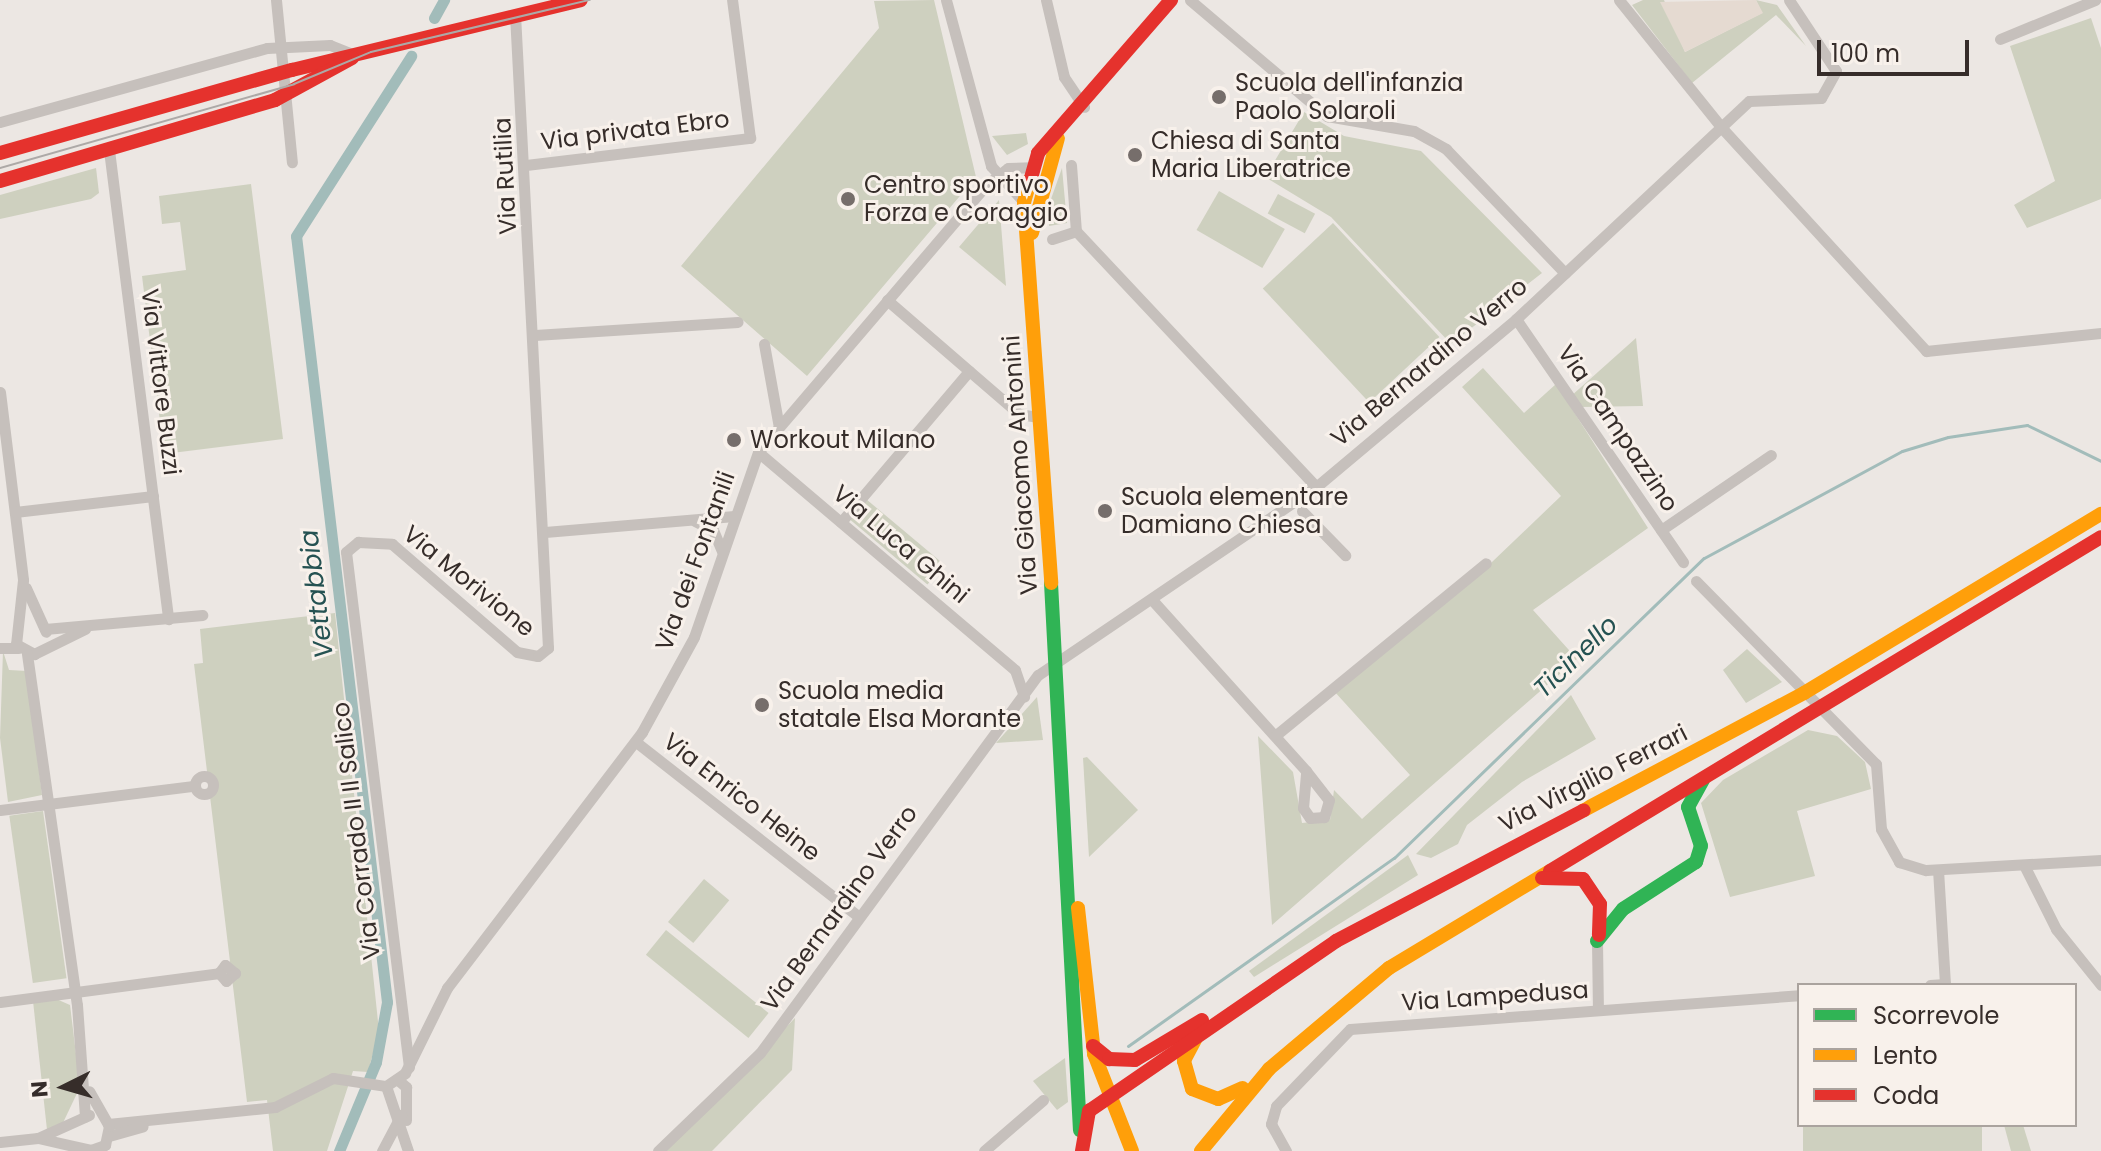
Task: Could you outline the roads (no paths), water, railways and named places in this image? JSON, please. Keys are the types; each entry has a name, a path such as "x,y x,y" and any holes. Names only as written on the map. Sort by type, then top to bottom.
{"main road":[{"path":"0,153 282,73 581,0"},
{"path":"1028,262 1024,202 1031,167 1171,0"},
{"path":"0,181 285,96 355,55"},
{"path":"1028,262 1039,193 1059,134"},
{"name":"Via Giacomo Antonini","path":"1028,262 1072,880 1082,1151"},
{"name":"Via Virgilio Ferrari","path":"1112,1094 1227,1012 1412,895 1804,693 2101,514"},
{"name":"Via Virgilio Ferrari","path":"1201,1151 1233,1106 1269,1069 1389,968 1815,707 2101,537"},
{"path":"1597,941 1623,909 1696,862 1701,846 1688,807 1710,773"},
{"path":"1517,888 1549,876 1579,876 1600,904 1597,941"},
{"name":"Via Giacomo Antonini","path":"1072,880 1093,1046 1132,1151"},
{"path":"1093,1046 1109,1059 1135,1060 1227,1012"},
{"path":"1208,1025 1184,1061 1186,1078 1199,1094 1228,1098 1269,1069"},
{"path":"1080,1130 1089,1111 1112,1094"},
{"path":"1188,1151 1233,1106"}],"street":[{"path":"276,0 292,162"},
{"name":"Via privata Ebro","path":"526,165 750,138 732,0"},
{"path":"946,0 997,176 1024,202"},
{"path":"1046,0 1065,80 1084,107"},
{"path":"1190,0 1327,116 1414,131 1446,149 1565,273"},
{"path":"1619,0 1721,127 1926,351 2101,333"},
{"name":"Via Bernardino Verro","path":"1057,665 1154,602 1316,487 1516,319 1757,97 1816,101 1836,71 1789,0"},
{"path":"2000,39 2098,0"},
{"name":"Via Rutilia","path":"515,15 551,640"},
{"path":"0,122 279,46 330,45 355,55"},
{"name":"Via Vittore Buzzi","path":"109,150 168,619"},
{"path":"1071,165 1076,231 1316,487"},
{"path":"997,176 1031,167"},
{"name":"Via dei Fontanili","path":"398,1080 409,1067 430,1019 636,742 694,637 758,452 997,176"},
{"path":"1052,239 1076,231"},
{"path":"887,300 1019,414 1039,417"},
{"name":"Via Campazzino","path":"1516,319 1683,562"},
{"path":"535,335 738,322"},
{"path":"764,344 779,427"},
{"path":"841,522 969,371"},
{"path":"0,392 23,580 35,625 29,647 85,1075 86,1119 77,1142"},
{"name":"Via Luca Ghini","path":"758,452 1015,670"},
{"path":"1661,530 1771,455"},
{"path":"15,512 153,496"},
{"path":"1302,511 1345,555"},
{"path":"545,532 734,516"},
{"path":"695,521 713,530 722,552"},
{"name":"Via Morivione","path":"352,544 392,544 517,652 538,656 551,640"},
{"name":"Via Corrado II Il Salico","path":"352,544 345,558 409,1067"},
{"path":"1276,735 1486,563"},
{"path":"1696,581 1815,707 1876,764 1886,847 1912,869 2101,860"},
{"path":"1154,602 1306,771"},
{"path":"0,648 29,647 85,629 202,615"},
{"path":"35,625 85,629"},
{"path":"29,647 35,625"},
{"path":"0,639 29,647"},
{"path":"1015,670 1038,675 1057,665"},
{"path":"1015,670 1024,697"},
{"name":"Via Bernardino Verro","path":"658,1151 760,1053 1038,675"},
{"name":"Via Enrico Heine","path":"636,742 859,917"},
{"path":"0,810 194,786"},
{"path":"2024,865 2056,929 2101,985"},
{"path":"1938,870 1945,983"},
{"path":"1597,941 1598,1010"},
{"path":"0,1002 219,973"},
{"name":"Via Lampedusa","path":"1286,1151 1271,1124 1276,1106 1350,1029 1797,995"},
{"path":"404,1022 430,1019"},
{"path":"38,1138 86,1119 109,1130 275,1107 319,1080 355,1077 384,1086 398,1080 405,1095 408,1151"},
{"path":"384,1086 401,1115 405,1129"},
{"path":"391,1100 405,1095"},
{"path":"984,1151 1043,1100"},
{"path":"382,1151 401,1115"},
{"path":"0,1142 38,1138 77,1142 94,1150 109,1130"}],"waterway":[{"name":"Vettabbia","path":"434,18 444,0"},
{"name":"Vettabbia","path":"339,1151 376,1062 387,1002 296,236 411,56"},
{"name":"Ticinello","path":"1128,1046 1394,858 1704,558 1902,451 1948,437 2027,425 2101,461"}],"tram line":[{"path":"0,168 294,84 371,52 590,0"}],"place":[{"name":"Scuola dell'infanzia Paolo Solaroli","path":"1219,97"},
{"name":"Chiesa di Santa Maria Liberatrice","path":"1135,155"},
{"name":"Centro sportivo Forza e Coraggio","path":"848,199"},
{"name":"Workout Milano","path":"734,440"},
{"name":"Scuola elementare Damiano Chiesa","path":"1105,511"},
{"name":"Scuola media statale Elsa Morante","path":"762,705"}]}
